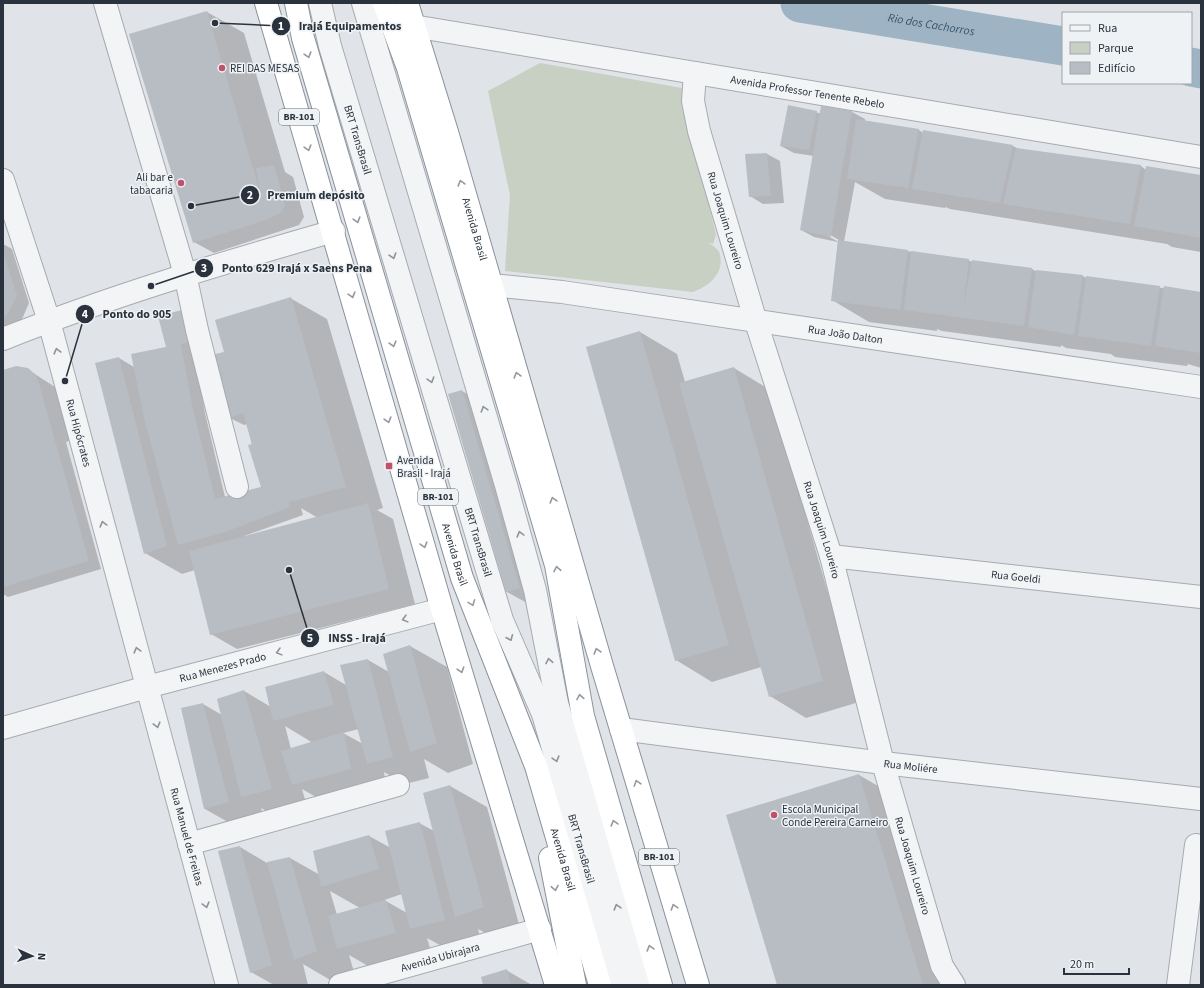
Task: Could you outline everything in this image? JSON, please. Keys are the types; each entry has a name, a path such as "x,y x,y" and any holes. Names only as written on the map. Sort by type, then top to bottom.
{"highway":[{"name":"Avenida Brasil","path":"296,3 303,38 462,578 536,766 600,985"},
{"name":"Avenida Brasil","path":"384,3 408,68 556,565 583,716 661,985"},
{"name":"Avenida Brasil","path":"407,3 447,132 621,729 698,985"},
{"name":"BR-101","path":"265,4 334,230 442,609 556,985"},
{"path":"536,766 554,883 575,985"}],"street":[{"path":"105,3 185,274 197,330 237,487"},
{"name":"BRT TransBrasil","path":"320,3 330,46 502,620 543,714 622,985"},
{"name":"BRT TransBrasil","path":"363,3 506,485 535,590 557,703 640,985"},
{"name":"Avenida Professor Tenente Rebelo","path":"414,26 1201,157"},
{"name":"Rua Joaquim Loureiro","path":"695,73 694,101 699,131 756,322 831,556 883,763 942,966 954,985"},
{"name":"Rua Hipócrates","path":"3,180 49,321 147,687"},
{"path":"3,339 49,321 185,274 334,230"},
{"name":"Rua João Dalton","path":"491,285 562,292 1201,387"},
{"name":"Rua Goeldi","path":"831,556 1201,597"},
{"name":"Rua Menezes Prado","path":"3,728 147,687 442,609"},
{"name":"Rua Manuel de Freitas","path":"147,687 228,985"},
{"name":"Rua Moliére","path":"621,729 883,763 1201,799"},
{"path":"189,844 398,785"},
{"path":"1178,985 1196,845"},
{"name":"Avenida Ubirajara","path":"340,985 540,929"}],"green space":[{"path":"540,63 682,88 716,235 713,244 707,242 717,249 720,255 720,268 710,283 693,292 505,271 510,195 488,91"}],"building":[{"path":"207,11 261,196 256,168 274,165 285,206 279,214 266,220 193,243 129,34"},
{"path":"788,105 817,111 809,150 780,146"},
{"path":"821,106 852,111 831,237 800,230"},
{"path":"856,119 919,129 908,188 847,179"},
{"path":"923,130 1013,145 1000,203 912,189"},
{"path":"1016,148 1141,165 1130,224 1003,204"},
{"path":"767,153 771,196 749,197 745,154"},
{"path":"1146,166 1201,175 1201,238 1134,226"},
{"path":"838,240 908,250 900,310 831,301"},
{"path":"911,251 969,259 963,310 972,260 1032,268 1024,326 904,310"},
{"path":"3,252 17,295 10,310 3,319"},
{"path":"1036,270 1083,275 1074,335 1028,327"},
{"path":"1086,276 1160,286 1151,346 1078,336"},
{"path":"1164,286 1201,292 1201,353 1155,346"},
{"path":"291,297 346,487 289,502 290,507 223,533 178,545 144,418 131,354 166,347 158,316 186,309 194,341 181,344 192,405 215,499 261,487 248,445 252,444 243,413 230,418 211,355 224,352 215,320"},
{"path":"640,331 729,645 675,661 586,347"},
{"path":"119,357 167,546 144,554 95,363"},
{"path":"16,366 28,368 36,375 89,561 3,587 3,370"},
{"path":"734,367 823,681 769,697 679,383"},
{"path":"462,390 520,588 506,592 448,394"},
{"path":"368,503 389,589 210,635 189,551"},
{"path":"410,645 437,743 410,752 383,654"},
{"path":"368,659 393,757 367,764 340,665"},
{"path":"324,671 334,705 273,721 265,687"},
{"path":"244,690 272,789 241,797 217,699"},
{"path":"203,703 229,802 204,809 181,708"},
{"path":"344,732 351,769 292,785 281,751"},
{"path":"859,774 923,985 777,985 726,815"},
{"path":"450,785 484,907 455,917 423,793"},
{"path":"420,822 445,920 410,929 385,831"},
{"path":"369,835 379,869 321,887 313,851"},
{"path":"240,846 272,965 250,973 218,851"},
{"path":"290,857 317,951 294,960 267,862"},
{"path":"386,900 396,933 337,949 328,916"},
{"path":"507,969 511,985 483,985 481,977"}],"waterway":[{"name":"Rio dos Cachorros","path":"800,3 1062,46"},
{"name":"Rio dos Cachorros","path":"1192,67 1201,69"}],"place":[{"name":"Irajá Equipamentos","path":"215,23"},
{"name":"REI DAS MESAS","path":"222,68"},
{"name":"Ali bar e tabacaria","path":"181,183"},
{"name":"Premium depósito","path":"191,206"},
{"name":"Ponto 629 Irajá x Saens Pena","path":"151,286"},
{"name":"Ponto do 905","path":"65,381"},
{"name":"Avenida Brasil - Irajá","path":"389,466"},
{"name":"INSS - Irajá","path":"289,570"},
{"name":"Escola Municipal Conde Pereira Carneiro","path":"774,815"}]}
